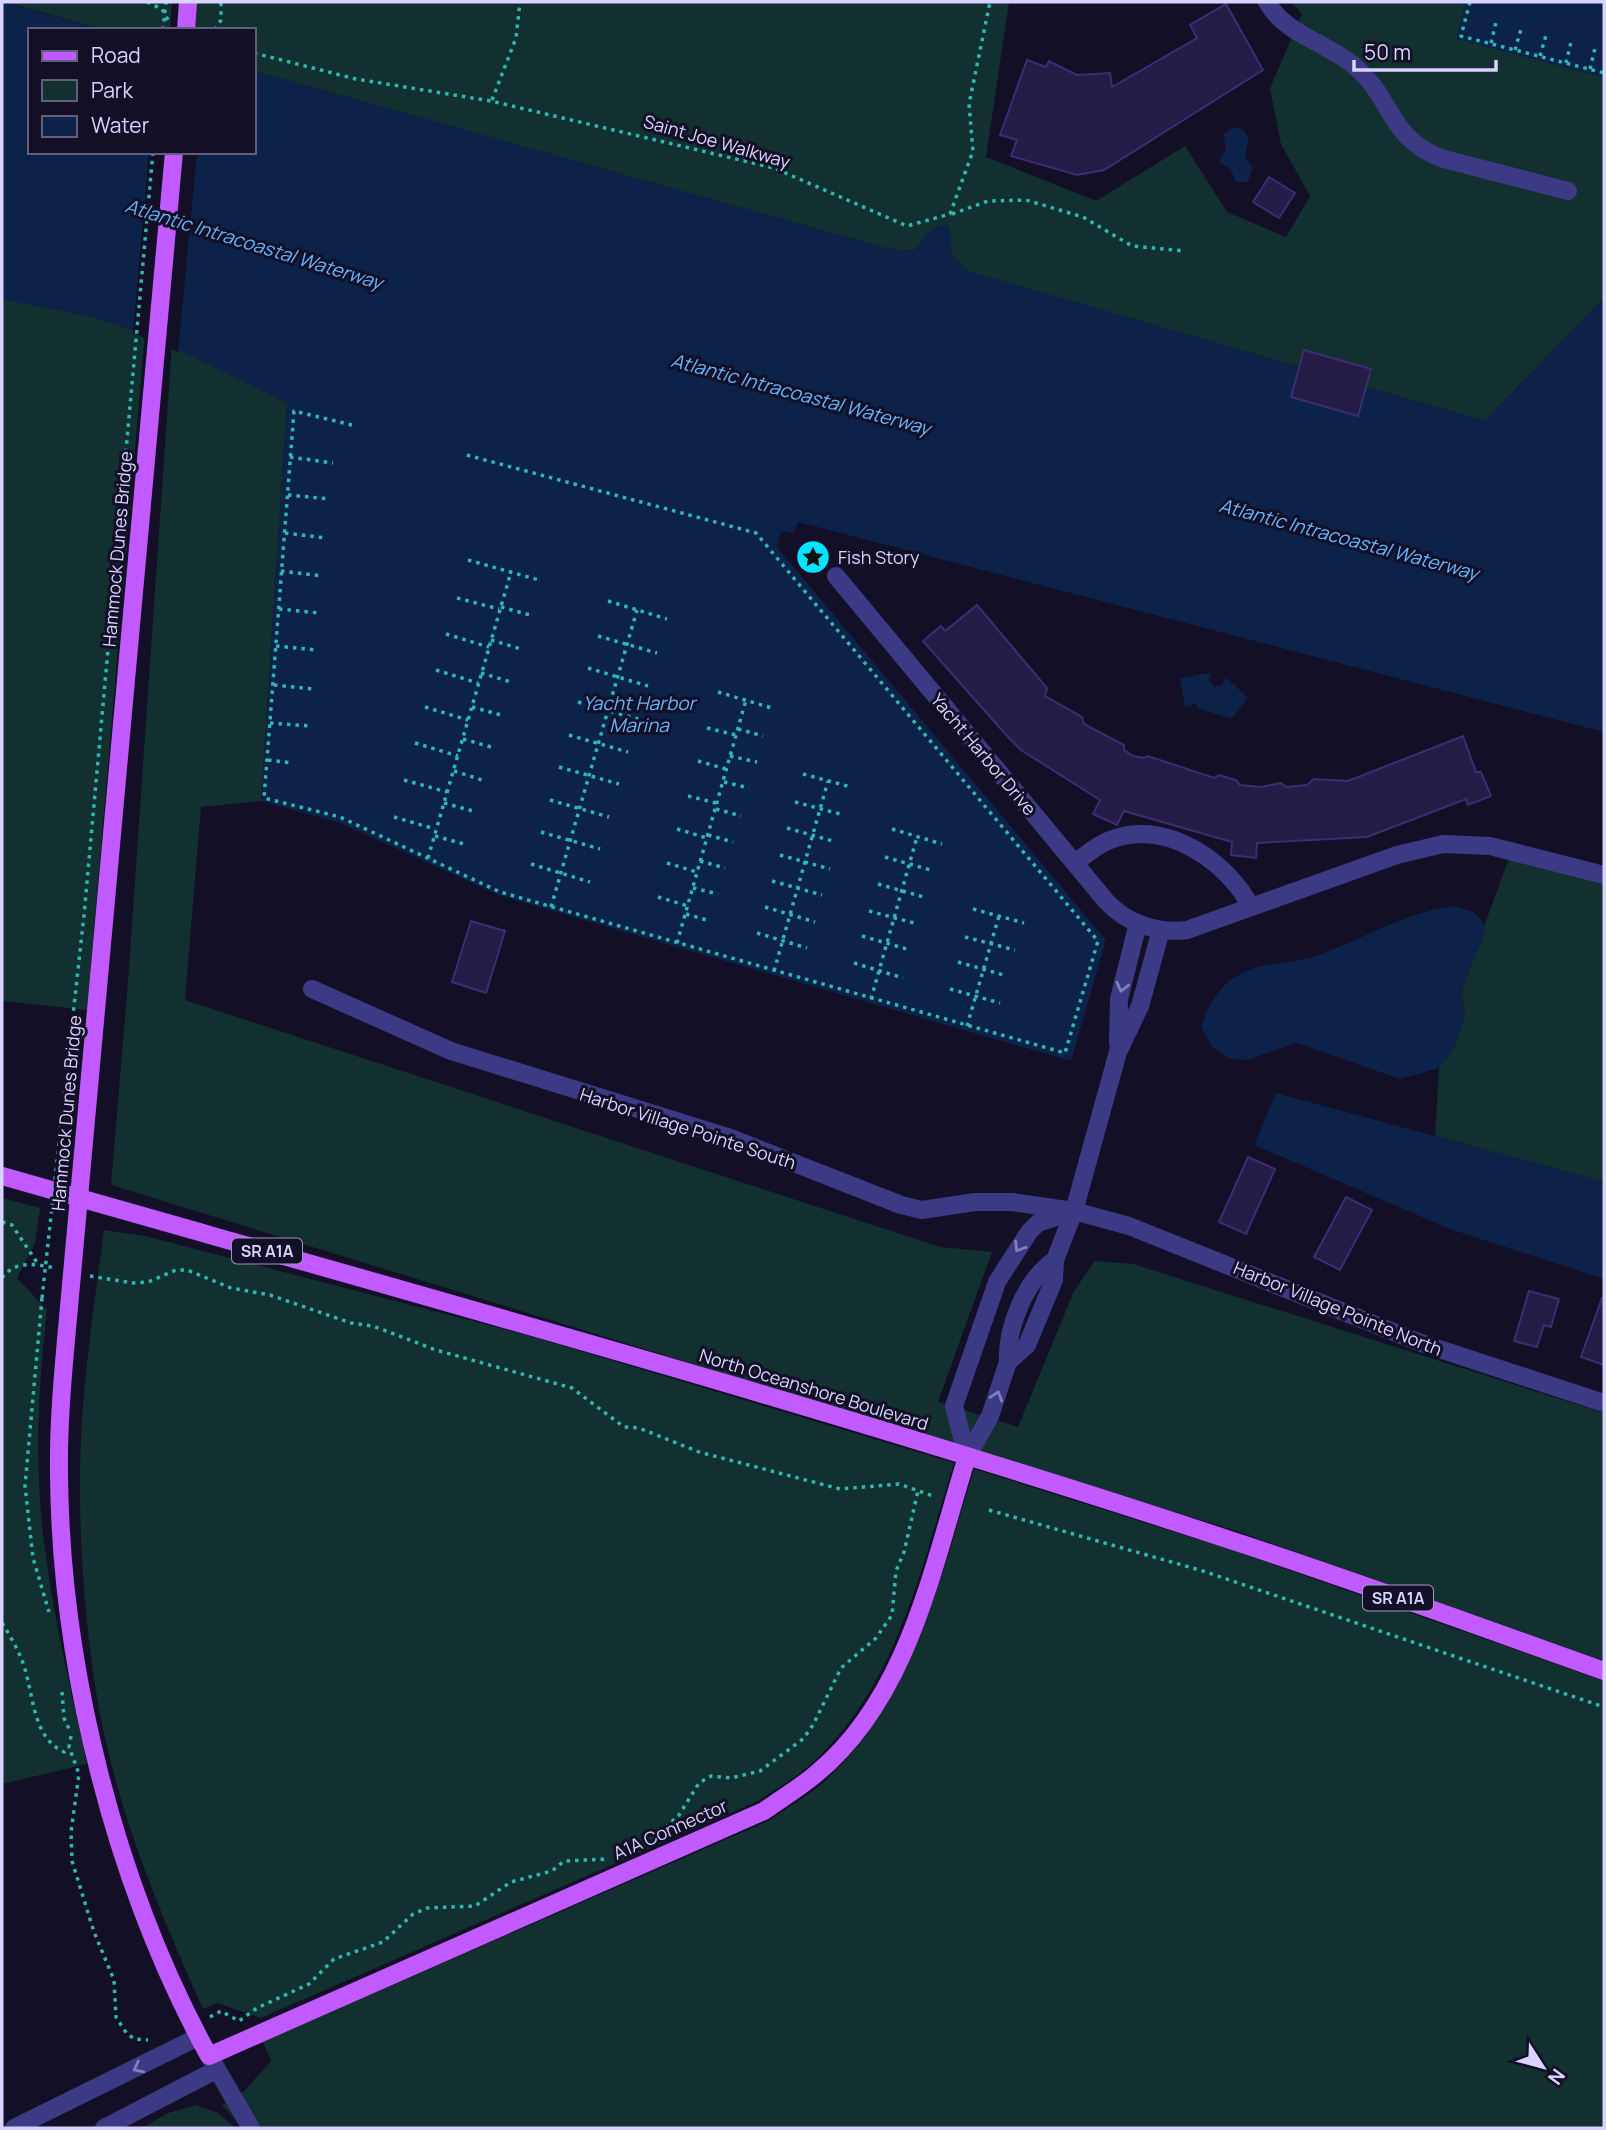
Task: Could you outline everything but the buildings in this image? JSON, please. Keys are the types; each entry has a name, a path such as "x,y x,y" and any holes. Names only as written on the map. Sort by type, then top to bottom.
{"main road":[{"path":"180,28 188,2"},
{"name":"Hammock Dunes Bridge","path":"174,154 69,1307 60,1421 59,1478 62,1545 75,1655 97,1763 131,1884 198,2037 213,2063"},
{"name":"North Oceanshore Boulevard","path":"2,1176 531,1327 967,1457 1234,1541 1604,1671"},
{"name":"A1A Connector","path":"213,2063 764,1811 818,1773 854,1734 894,1670 916,1623 967,1457"}],"street":[{"path":"1267,2 1280,19 1360,71 1396,126 1425,151 1444,159 1568,191"},
{"name":"Yacht Harbor Drive","path":"835,576 1111,906 1138,923 1161,930 1187,930 1397,855 1443,844 1500,848 1604,875"},
{"path":"1075,863 1115,838 1138,834 1168,840 1219,864 1235,880 1251,907"},
{"path":"1118,1052 1119,999 1138,923"},
{"path":"1008,1362 1027,1345 1054,1280 1055,1260 1074,1211 1118,1052 1140,1006 1161,930"},
{"name":"Harbor Village Pointe South","path":"312,989 451,1051 728,1137 912,1208 1000,1201 1074,1211"},
{"path":"967,1457 954,1406 997,1282 1029,1232 1038,1223 1074,1211"},
{"name":"Harbor Village Pointe North","path":"1074,1211 1161,1237 1421,1343 1604,1403"},
{"path":"967,1457 990,1416 1008,1362 1007,1343 1027,1293 1039,1270 1055,1260"},
{"path":"997,1282 1027,1293"},
{"path":"978,1334 1007,1343"},
{"path":"15,2128 198,2037"},
{"path":"104,2128 213,2063 251,2128"}],"path":[{"path":"147,2 162,9 179,28"},
{"path":"163,28 166,2"},
{"path":"216,28 221,20 221,2"},
{"path":"491,100 516,38 520,2"},
{"path":"950,214 973,151 969,104 990,2"},
{"path":"1470,2 1461,36 1604,73"},
{"path":"1491,43 1496,22"},
{"path":"1515,50 1521,29"},
{"path":"1540,56 1546,35"},
{"path":"1566,63 1571,42"},
{"path":"1590,69 1595,48"},
{"name":"Saint Joe Walkway","path":"256,54 356,79 491,100 774,168 907,226 988,201 1026,200 1083,217 1132,246 1185,251"},
{"path":"42,1298 84,915 153,154"},
{"path":"352,425 294,411 264,798 340,817 500,892 1065,1053 1098,941 756,533 463,454"},
{"path":"290,457 333,463"},
{"path":"288,495 330,499"},
{"path":"285,533 326,538"},
{"path":"468,559 540,580"},
{"path":"281,571 323,576"},
{"path":"428,859 511,572"},
{"path":"457,598 530,615"},
{"path":"608,601 667,619"},
{"path":"279,609 320,613"},
{"path":"551,907 637,610"},
{"path":"446,634 489,647"},
{"path":"598,635 657,653"},
{"path":"491,640 521,649"},
{"path":"276,646 317,650"},
{"path":"588,668 648,686"},
{"path":"436,670 479,683"},
{"path":"481,673 511,681"},
{"path":"273,685 313,689"},
{"path":"718,691 772,708"},
{"path":"677,943 746,700"},
{"path":"578,702 638,719"},
{"path":"425,707 468,720"},
{"path":"472,707 501,715"},
{"path":"270,723 310,726"},
{"path":"707,727 736,735"},
{"path":"738,729 763,736"},
{"path":"569,735 628,752"},
{"path":"463,738 491,747"},
{"path":"415,743 457,756"},
{"path":"730,755 757,762"},
{"path":"267,760 293,763"},
{"path":"698,761 727,769"},
{"path":"559,767 619,784"},
{"path":"453,771 482,780"},
{"path":"803,774 851,787"},
{"path":"404,780 447,792"},
{"path":"774,971 828,781"},
{"path":"723,782 749,789"},
{"path":"688,796 741,816"},
{"path":"550,800 609,817"},
{"path":"795,802 845,815"},
{"path":"444,803 473,811"},
{"path":"394,817 436,829"},
{"path":"787,828 836,842"},
{"path":"677,829 733,842"},
{"path":"892,830 942,844"},
{"path":"541,832 600,849"},
{"path":"435,836 464,844"},
{"path":"871,999 917,836"},
{"path":"780,855 830,869"},
{"path":"885,857 934,871"},
{"path":"700,861 725,868"},
{"path":"667,863 697,872"},
{"path":"531,864 590,882"},
{"path":"772,881 822,895"},
{"path":"877,884 927,898"},
{"path":"693,888 718,894"},
{"path":"658,897 688,906"},
{"path":"765,907 815,922"},
{"path":"974,909 1024,923"},
{"path":"869,911 918,924"},
{"path":"685,914 710,921"},
{"path":"967,1026 999,916"},
{"path":"757,933 807,948"},
{"path":"862,936 910,950"},
{"path":"965,937 1015,950"},
{"path":"958,962 1007,976"},
{"path":"853,963 902,978"},
{"path":"950,989 1000,1003"},
{"path":"2,1222 12,1225 38,1265"},
{"path":"2,1278 12,1267 38,1265 63,1270"},
{"path":"88,1275 134,1283 187,1270 231,1288 270,1295 351,1322 373,1326 436,1350 572,1388 584,1394 611,1421 624,1427 639,1428 699,1452 840,1489 899,1485 933,1496"},
{"path":"646,1845 679,1815 699,1783 710,1776 731,1778 760,1771 803,1739 841,1668 876,1638 892,1615 896,1571 904,1552 918,1491"},
{"path":"989,1510 1203,1571 1604,1707"},
{"path":"2,1623 22,1659 36,1716 56,1749 64,1752 69,1747 73,1752 79,1774 71,1832 72,1861 94,1932 114,1980 116,2017 121,2028 135,2039 155,2039"},
{"path":"209,2017 221,2011 239,2021 257,2008 309,1984 334,1959 383,1942 413,1914 428,1908 475,1906 511,1882 552,1871 564,1861 612,1859"}],"green space":[{"path":"5,2 172,2 170,28 98,28"},
{"path":"194,2 1009,2 986,157 1096,201 1185,146 1227,212 1286,237 1310,196 1281,144 1270,88 1302,14 1291,2 1466,2 1457,39 1604,77 1604,298 1485,421 1366,387 1371,369 1305,350 1300,367 967,271 929,232 914,251 889,249 256,72 256,28 192,28"},
{"path":"2,299 89,316 145,333 87,1010 2,1001"},
{"path":"172,344 287,403 261,801 201,807 185,1000 940,1247 992,1252 938,1402 1018,1427 1074,1291 1095,1261 1133,1264 1604,1413 1604,1661 1237,1531 111,1185 128,982"},
{"path":"1514,845 1604,870 1604,1182 1435,1136 1439,1068 1454,1047 1465,1016 1461,993 1474,952 1482,942 1484,926"},
{"path":"2,1198 40,1208 35,1243 17,1278 47,1310 38,1429 39,1489 53,1603 87,1764 2,1784"},
{"path":"104,1230 145,1236 530,1336 954,1463 902,1624 865,1700 840,1734 811,1764 758,1801 261,2018 217,2003 203,2009 162,1914 126,1817 108,1751 92,1666 83,1573 81,1435 88,1352"},
{"path":"974,1469 1232,1550 1604,1681 1604,2128 243,2128 222,2105 244,2091 271,2061 263,2042 770,1820 826,1780 856,1747 903,1674 935,1594"},
{"path":"196,2105 218,2113 235,2128 142,2128 168,2113"}],"water":[{"path":"2,2 98,28 28,28 28,154 256,154 256,72 889,249 914,251 929,232 942,225 949,226 952,256 967,271 1300,367 1291,397 1357,416 1366,387 1485,421 1604,298 1604,732 798,522 794,534 781,531 777,547 1106,940 1071,1061 501,896 340,823 261,801 287,403 145,333 89,316 2,299"},
{"path":"1466,2 1604,2 1604,77 1456,39"},
{"path":"1234,127 1243,129 1249,138 1245,156 1253,168 1248,182 1236,182 1231,170 1219,161 1226,148 1223,134"},
{"path":"1210,674 1209,681 1215,687 1222,685 1225,678 1229,680 1248,698 1231,719 1198,708 1196,703 1185,707 1180,679"},
{"path":"1454,906 1473,912 1482,920 1485,932 1461,992 1465,1016 1454,1047 1439,1068 1400,1079 1297,1043 1247,1060 1229,1058 1213,1048 1201,1027 1217,994 1226,983 1243,973 1266,965 1313,957 1418,914"},
{"path":"1276,1093 1604,1182 1604,1279 1450,1229 1254,1145"}],"pier":[{"path":"149,154 197,154 178,352 133,333"}],"place":[{"name":"Fish Story","path":"813,557"}],"water label":[{"name":"Atlantic Intracoastal Waterway","path":"254,244"},
{"name":"Atlantic Intracoastal Waterway","path":"801,394"},
{"name":"Atlantic Intracoastal Waterway","path":"1349,539"},
{"name":"Yacht Harbor Marina","path":"639,714"}]}
